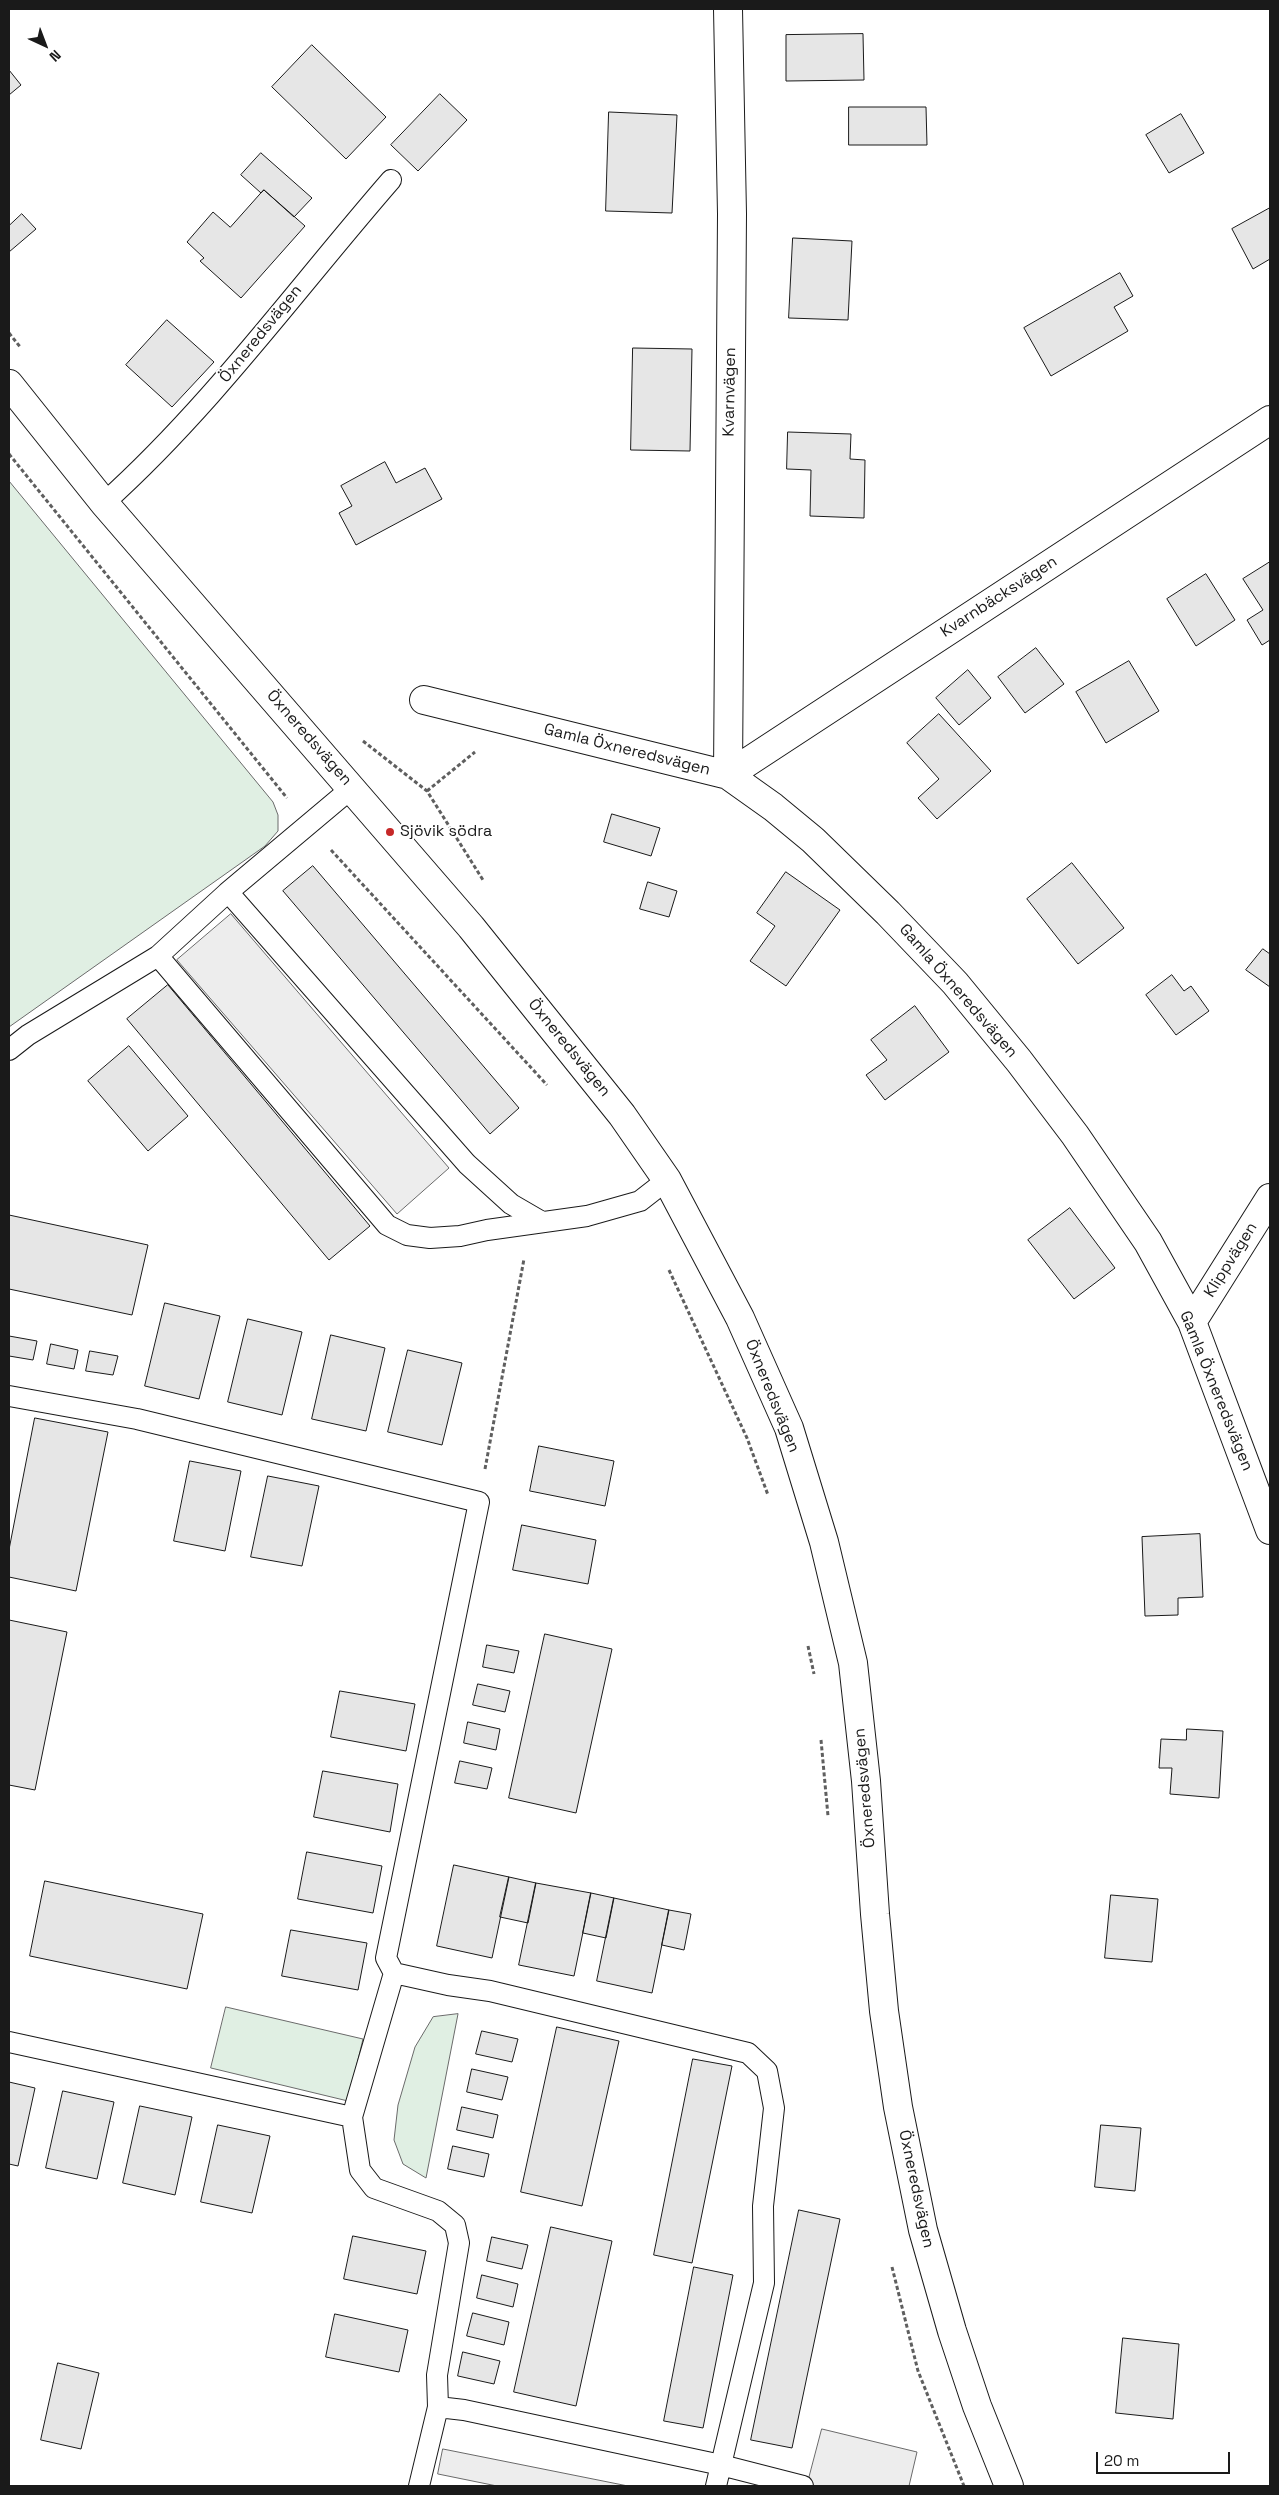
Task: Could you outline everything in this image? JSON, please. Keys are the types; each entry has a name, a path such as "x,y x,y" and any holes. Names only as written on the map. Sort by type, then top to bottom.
{"street":[{"name":"Kvarnvägen","path":"728,9 732,214 728,775"},
{"name":"Öxneredsvägen","path":"9,384 104,503 353,787 471,927 592,1076 622,1115 667,1180 740,1318 789,1428 824,1542 853,1663 866,1781 884,2011 898,2107 923,2230 952,2332 977,2406 1009,2486"},
{"name":"Kvarnbäcksvägen","path":"728,775 1270,420"},
{"name":"Gamla Öxneredsvägen","path":"424,700 728,775 773,807 813,840 888,913 954,983 1019,1061 1075,1135 1148,1242 1192,1322 1270,1530"},
{"name":"Klippvägen","path":"1192,1322 1270,1198"}],"lane":[{"name":"Öxneredsvägen","path":"104,503 131,478 217,388 391,180"},
{"path":"9,1050 36,1030 158,956 228,892 353,787"},
{"path":"228,892 467,1164 511,1204 542,1222"},
{"path":"158,956 387,1225 407,1235 430,1238 460,1236 520,1225 587,1216 640,1201 667,1180"},
{"path":"9,1396 137,1419 479,1502 386,1958 394,1973 352,2117 360,2170 374,2188 438,2211 455,2225 459,2243 437,2375 438,2407 419,2486"},
{"path":"394,1973 448,1985 490,1991 748,2053 767,2071 774,2108 763,2206 764,2282 716,2486"},
{"path":"9,2042 352,2117"},
{"path":"438,2407 464,2410 721,2465 803,2486"}],"path":[{"path":"9,333 27,355"},
{"path":"9,454 309,825 549,1088"},
{"path":"428,790 464,762 484,742 496,718"},
{"path":"359,738 428,790 487,886"},
{"path":"479,1502 526,1250 520,1225"},
{"path":"666,1262 747,1438 770,1501"},
{"path":"806,1640 814,1677"},
{"path":"820,1734 828,1820"},
{"path":"891,2263 918,2371 964,2486"}],"green space":[{"path":"9,481 273,802 278,815 278,831 265,846 9,1027"},
{"path":"226,2007 363,2039 348,2101 211,2068"},
{"path":"458,2014 426,2178 403,2164 394,2140 398,2105 415,2047 433,2017"}],"shaded area":[{"path":"231,914 449,1168 397,1214 177,960"},
{"path":"822,2429 917,2452 909,2486 807,2486"},
{"path":"443,2449 628,2486 497,2486 438,2474"}],"building":[{"path":"863,34 864,80 786,81 786,35"},
{"path":"312,45 386,117 346,159 272,87"},
{"path":"9,70 21,85 9,95"},
{"path":"440,94 467,120 418,171 391,145"},
{"path":"849,107 926,107 927,145 849,145"},
{"path":"609,112 677,115 672,213 606,211"},
{"path":"1181,114 1204,153 1169,173 1146,135"},
{"path":"261,153 312,198 294,217 264,190 261,193 241,175"},
{"path":"264,190 305,226 241,298 200,261 204,258 187,242 213,212 230,227"},
{"path":"1270,208 1270,259 1253,269 1232,229"},
{"path":"22,214 36,229 9,252 9,226"},
{"path":"793,238 852,241 848,320 789,318"},
{"path":"1120,273 1133,296 1114,307 1128,331 1051,376 1024,328"},
{"path":"167,320 214,362 172,407 126,365"},
{"path":"633,348 692,349 690,451 631,450"},
{"path":"788,432 851,434 850,459 865,460 864,518 810,516 811,470 787,469"},
{"path":"385,462 396,483 425,468 442,499 356,545 339,513 352,506 341,486"},
{"path":"1270,562 1270,640 1262,645 1247,620 1263,610 1243,579"},
{"path":"1206,574 1235,620 1196,646 1167,599"},
{"path":"1036,648 1064,684 1025,713 998,677"},
{"path":"1129,661 1159,711 1106,743 1076,692"},
{"path":"968,670 991,698 959,725 936,698"},
{"path":"939,714 991,771 937,819 918,798 939,779 907,743"},
{"path":"612,814 660,828 651,856 604,842"},
{"path":"1072,863 1124,928 1078,964 1027,899"},
{"path":"313,866 519,1108 490,1134 283,891"},
{"path":"786,872 840,910 786,986 750,961 775,926 757,913"},
{"path":"648,882 677,891 669,917 640,909"},
{"path":"1263,949 1270,954 1270,987 1246,970"},
{"path":"1172,975 1184,991 1191,986 1209,1011 1176,1035 1146,995"},
{"path":"168,985 370,1226 329,1260 127,1019"},
{"path":"915,1006 949,1052 885,1100 866,1075 887,1060 871,1040"},
{"path":"129,1046 188,1116 148,1151 88,1081"},
{"path":"1070,1208 1115,1268 1074,1299 1028,1240"},
{"path":"9,1215 148,1245 132,1315 9,1289"},
{"path":"165,1303 220,1316 199,1399 145,1386"},
{"path":"248,1319 302,1332 282,1415 228,1402"},
{"path":"331,1335 385,1348 366,1431 312,1419"},
{"path":"9,1336 37,1341 33,1360 9,1356"},
{"path":"51,1344 78,1350 74,1369 47,1364"},
{"path":"408,1350 462,1363 442,1445 388,1432"},
{"path":"90,1351 118,1356 113,1375 86,1371"},
{"path":"35,1418 108,1432 76,1591 9,1577 9,1550"},
{"path":"539,1446 614,1461 605,1506 530,1491"},
{"path":"190,1461 241,1471 225,1551 174,1541"},
{"path":"268,1476 319,1486 302,1566 251,1557"},
{"path":"522,1525 596,1540 588,1584 513,1570"},
{"path":"1200,1534 1203,1597 1178,1598 1178,1615 1145,1616 1142,1537"},
{"path":"9,1620 67,1632 35,1790 9,1785"},
{"path":"545,1634 612,1649 576,1813 509,1798"},
{"path":"487,1645 519,1651 514,1673 483,1667"},
{"path":"478,1684 510,1691 505,1712 473,1705"},
{"path":"340,1691 415,1704 406,1751 331,1737"},
{"path":"468,1722 500,1729 496,1750 464,1743"},
{"path":"1187,1729 1223,1731 1219,1798 1170,1794 1172,1768 1159,1768 1161,1739 1186,1740"},
{"path":"460,1761 492,1768 487,1789 455,1783"},
{"path":"323,1771 398,1784 390,1832 314,1817"},
{"path":"307,1852 382,1866 373,1913 298,1899"},
{"path":"454,1865 509,1877 492,1958 437,1946"},
{"path":"509,1877 536,1883 528,1923 500,1917"},
{"path":"45,1881 203,1914 187,1989 30,1956"},
{"path":"536,1883 591,1893 574,1976 519,1965"},
{"path":"591,1893 614,1898 606,1938 583,1933"},
{"path":"1111,1895 1158,1899 1152,1962 1105,1958"},
{"path":"614,1898 669,1910 652,1993 597,1981"},
{"path":"669,1910 691,1914 684,1950 662,1945"},
{"path":"291,1930 367,1943 358,1990 282,1976"},
{"path":"557,2027 619,2041 582,2206 521,2192"},
{"path":"482,2031 518,2039 512,2062 476,2054"},
{"path":"693,2059 732,2066 692,2263 654,2255"},
{"path":"472,2069 508,2077 502,2100 467,2092"},
{"path":"9,2082 35,2088 18,2166 9,2164"},
{"path":"63,2091 114,2102 97,2179 46,2168"},
{"path":"140,2106 192,2117 175,2195 123,2183"},
{"path":"462,2107 498,2115 493,2138 457,2130"},
{"path":"218,2125 270,2136 252,2213 201,2202"},
{"path":"1101,2125 1141,2128 1135,2191 1095,2187"},
{"path":"453,2146 489,2154 484,2177 448,2169"},
{"path":"799,2210 840,2219 792,2448 751,2440"},
{"path":"551,2227 612,2241 576,2406 514,2392"},
{"path":"353,2236 426,2251 417,2294 344,2279"},
{"path":"492,2237 528,2245 522,2269 487,2261"},
{"path":"694,2267 733,2275 703,2428 664,2421"},
{"path":"482,2275 518,2284 513,2307 477,2298"},
{"path":"473,2313 509,2322 504,2345 467,2336"},
{"path":"335,2314 408,2330 399,2372 326,2357"},
{"path":"1123,2338 1179,2344 1173,2419 1116,2413"},
{"path":"463,2352 500,2361 494,2384 458,2376"},
{"path":"58,2363 99,2373 81,2449 41,2440"}],"place":[{"name":"Sjövik södra","path":"390,832"}]}
